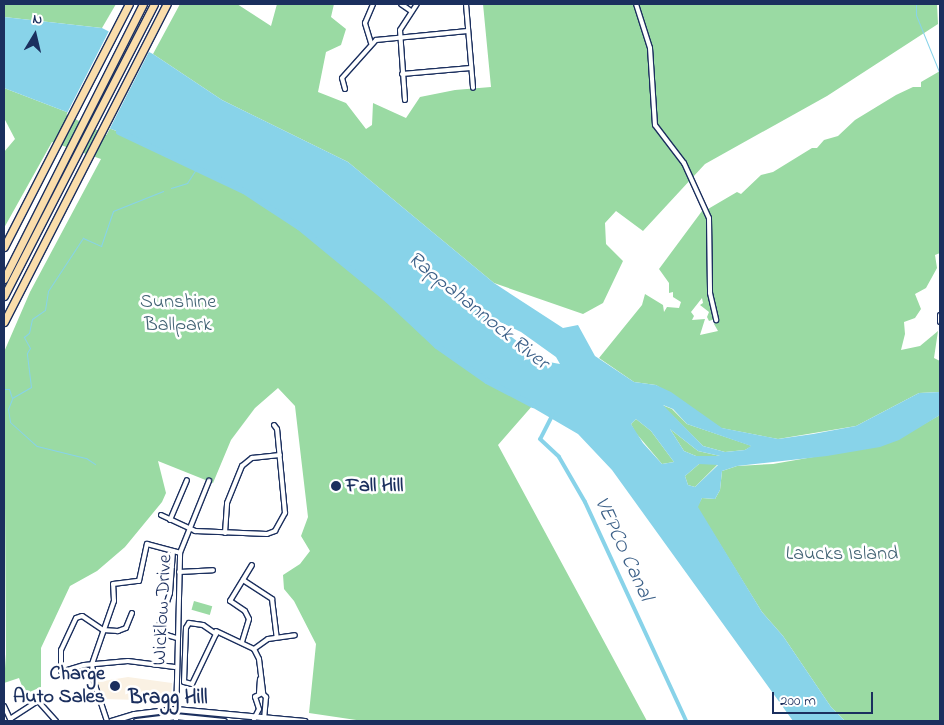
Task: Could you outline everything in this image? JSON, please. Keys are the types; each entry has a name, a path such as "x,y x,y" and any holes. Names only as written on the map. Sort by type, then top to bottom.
{"highway":[{"path":"4,247 129,4"},
{"path":"4,279 142,4"},
{"path":"4,296 154,4"},
{"path":"4,322 167,4"}],"main road":[{"path":"111,721 134,714 175,709 263,720 304,721"},
{"path":"136,721 175,719 224,721"}],"street":[{"path":"371,43 365,24 372,4"},
{"path":"401,4 411,11"},
{"path":"405,100 400,36 403,22 417,4"},
{"path":"466,4 474,88"},
{"path":"636,4 650,48 656,124 684,163 701,198 710,224 710,293 716,320"},
{"path":"345,89 342,78 371,43 400,36 468,31"},
{"path":"402,74 471,68"},
{"path":"940,315 940,322"},
{"path":"161,515 188,529 225,533 267,534 280,526 285,513 277,429 274,425"},
{"path":"225,533 226,503 242,466 252,458 280,455"},
{"path":"170,520 187,480"},
{"name":"Wicklow Drive","path":"175,719 175,667 180,554 188,529 209,481"},
{"path":"107,721 94,682 92,664 114,601 114,583 139,581 147,544 180,554"},
{"path":"173,551 170,594 158,632 177,638"},
{"path":"242,642 250,619 245,611 230,601 252,565"},
{"path":"178,572 213,570"},
{"path":"242,580 272,599 276,637"},
{"path":"132,613 124,629 103,630 79,616 69,630 61,650 61,672 92,664 139,661 175,667"},
{"path":"216,631 196,681 186,684 187,625 203,625 242,642 254,649 261,676 261,693 266,699 261,703 254,719"},
{"path":"254,649 264,641 276,637 295,635"},
{"path":"261,693 255,698 261,703 263,720"},
{"path":"4,706 10,720 38,701 56,721"}],"shaded area":[{"path":"128,677 172,683 171,701 104,699 97,682"}],"green space":[{"path":"4,4 116,4 102,28 4,17"},
{"path":"180,4 237,4 271,26 277,4 334,4 331,17 346,29 341,45 326,52 318,92 346,103 366,129 372,125 373,103 406,118 420,97 455,90 491,87 483,4 937,4 938,24 827,96 705,164 643,231 616,211 605,223 606,244 623,261 603,303 583,314 494,283 348,162 222,100 153,54"},
{"path":"940,71 940,253 935,255 937,268 926,288 915,294 921,309 915,318 904,322 905,334 901,350 920,346 938,331 934,358 940,361 940,392 919,393 856,426 778,439 721,428 656,385 634,382 599,358 642,305 645,294 663,305 664,312 667,307 679,308 681,302 673,297 673,292 669,293 669,283 659,269 702,211 708,217 709,283 715,319 709,321 707,317 709,312 700,305 703,303 702,298 691,312 694,316 692,320 705,319 700,335 718,331 714,324 716,321 710,284 712,227 708,209 737,192 741,194 761,175 773,172 812,148 817,148 824,140 838,136 855,120 896,95 913,87 921,87 921,82"},
{"name":"Sunshine Ballpark","path":"4,88 119,132 244,191 299,227 388,300 437,346 487,381 533,405 498,445 647,721 363,721 309,713 316,644 294,601 284,589 283,575 300,564 310,551 301,536 308,517 295,406 278,388 255,408 231,440 213,483 158,461 166,493 162,502 125,547 97,571 70,586 41,648 41,687 25,694 19,678 4,683 6,654 4,352 30,292 101,159 52,142 4,228 4,152 15,139 4,118"},
{"path":"662,405 672,409 687,424 752,446 745,450 725,452 703,446"},
{"name":"Laucks Island","path":"940,415 940,721 845,721 831,707 783,636 762,612 697,507 702,498 715,499 720,490 722,471 737,466 773,464 859,449 915,429"},
{"path":"636,419 651,431 674,462 662,464 635,432 631,424"},
{"path":"670,429 698,451 720,456 696,456 684,451"},
{"path":"699,464 718,464 695,487 688,485 685,476"},
{"path":"194,601 212,606 210,615 192,610"}],"water":[{"name":"Rappahannock River","path":"4,17 102,28 153,54 222,100 348,162 494,283 563,328 578,325 595,356 634,382 656,385 671,392 722,428 778,439 813,434 856,426 919,393 940,392 940,415 899,440 880,447 827,456 737,466 722,471 720,490 715,499 702,498 698,507 762,612 783,636 831,707 845,721 793,721 612,470 578,434 487,381 437,346 388,300 299,227 244,191 119,132 4,88","holes":["498,321 521,332 556,357 560,364 549,362 501,329","663,405 673,409 687,424 751,446 745,450 725,452 703,446","636,419 651,431 674,462 662,464 643,443 631,424","670,429 698,451 720,456 696,456 684,451","699,464 718,465 695,487 688,485 685,476"]}],"pier":[{"path":"110,29 150,49 107,135 66,115"}],"waterway":[{"path":"916,4 916,15 940,74"},
{"path":"119,132 244,191 299,227 388,300 437,346 487,381 533,405"},
{"path":"171,188 187,183 198,166"},
{"path":"4,389 9,389 12,398 31,387 27,353 30,348 24,337 29,333 32,319 45,310 48,291 83,238 101,246 113,211 163,191"},
{"path":"12,399 8,409 10,422 37,446 86,458 95,464"},
{"name":"VEPCO Canal","path":"553,414 540,439 559,457 585,502 686,721"}],"place":[{"name":"Fall Hill","path":"336,486"},
{"name":"Charge Auto Sales","path":"115,686"}],"district":[{"name":"Bragg Hill","path":"168,698"}]}
